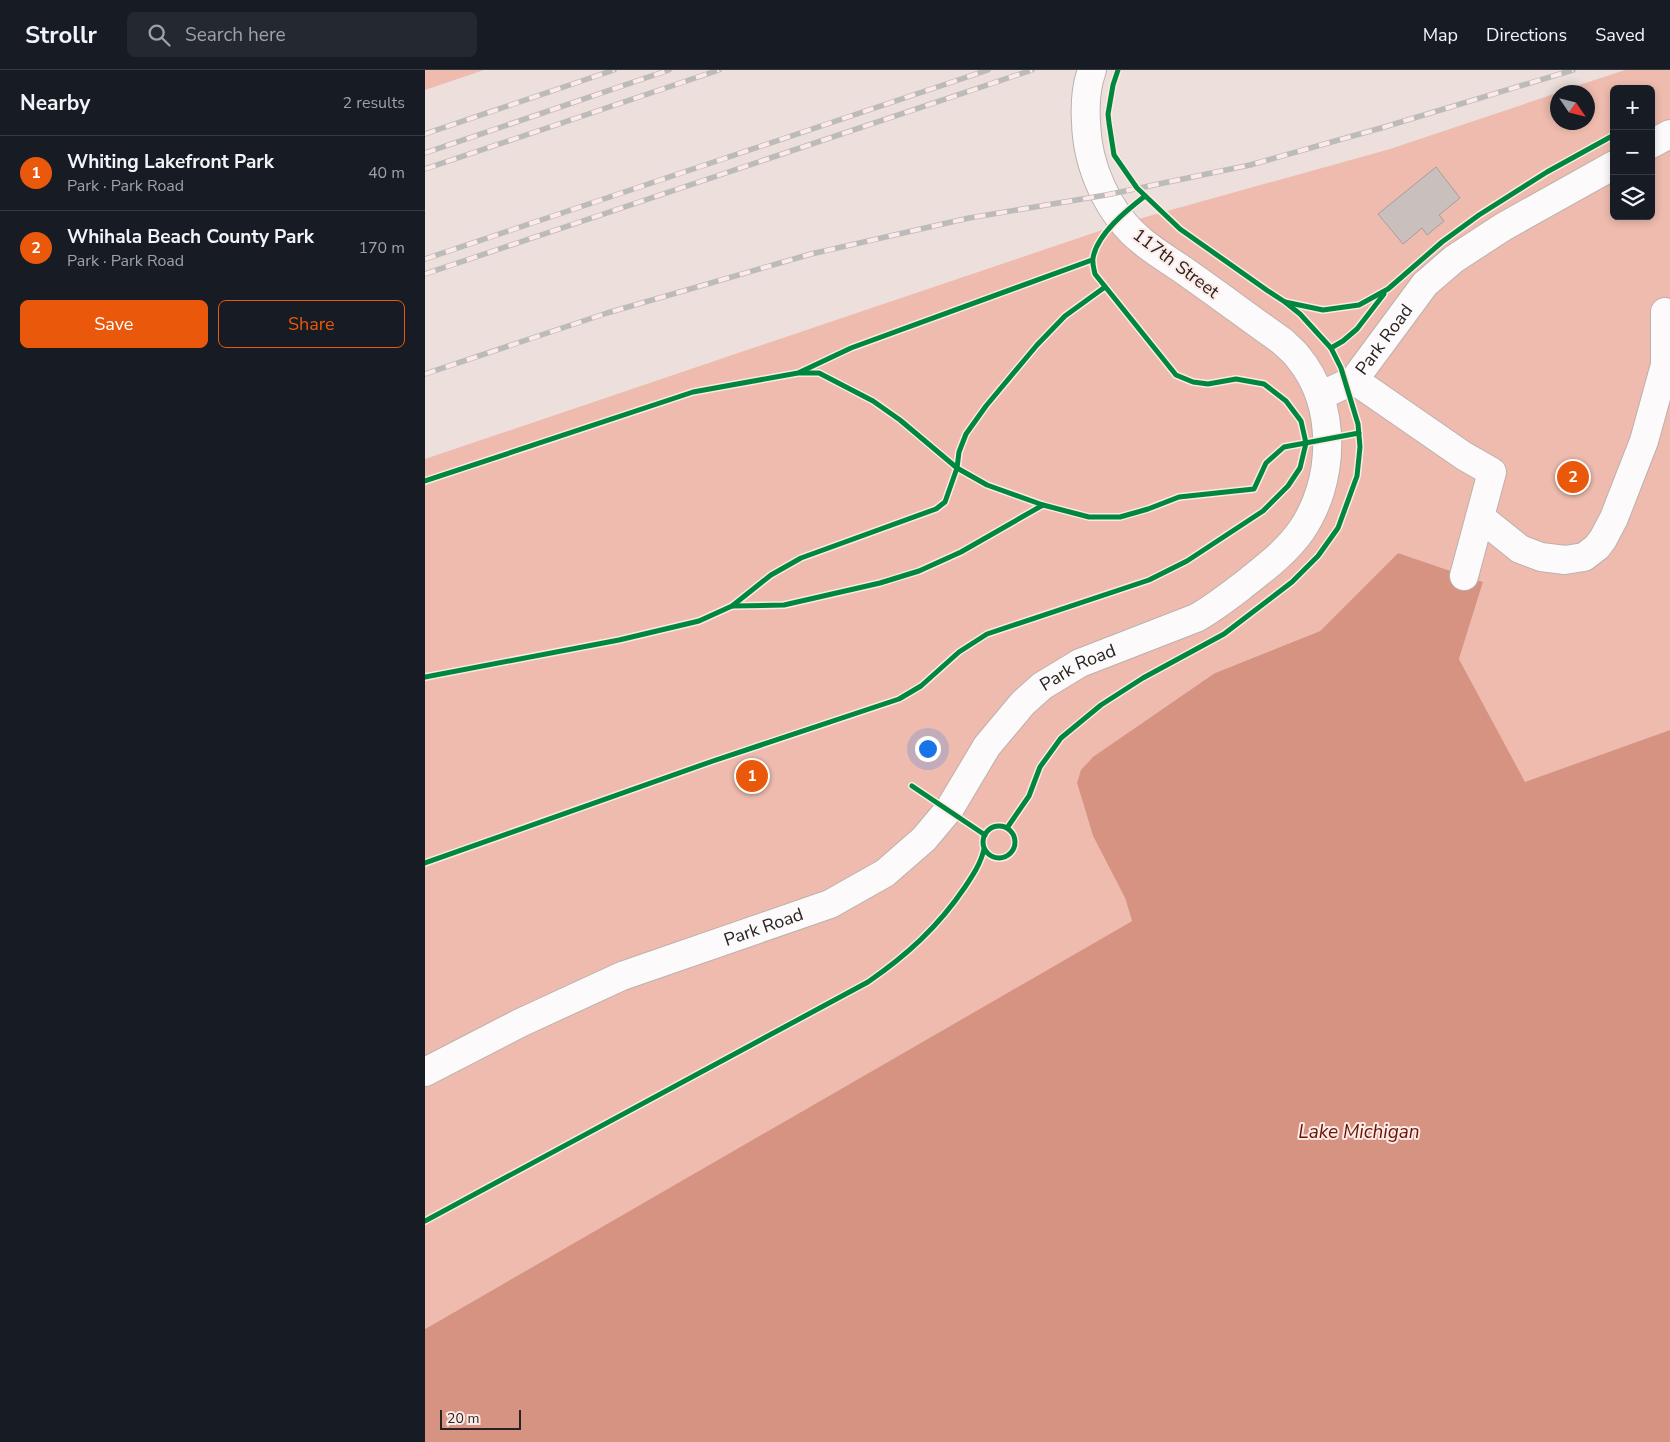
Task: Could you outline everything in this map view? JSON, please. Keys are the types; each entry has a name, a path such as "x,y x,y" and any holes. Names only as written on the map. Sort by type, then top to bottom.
{"street":[{"name":"117th Street","path":"1092,70 1085,105 1086,133 1094,168 1106,195 1119,216 1143,242 1282,341 1299,357 1320,396"},
{"path":"1655,142 1670,134"},
{"name":"Park Road","path":"425,1072 520,1023 622,976 830,904 885,873 925,839 950,808 987,746 1023,703 1042,686 1081,663 1196,618 1213,609 1286,550 1301,530 1316,503 1324,477 1327,439 1326,422 1320,396 1354,380 1425,284 1454,259 1503,227 1610,167"},
{"path":"1480,517 1520,549 1541,557 1565,560 1583,557 1597,547 1615,518 1644,441 1665,366 1665,312"},
{"path":"1354,380 1464,456 1493,472 1467,568"}],"shaded area":[{"path":"425,70 484,70 425,90"},
{"path":"1625,70 1670,70 1670,730 1525,783 1459,659 1483,582 1398,553 1320,631 1215,673 1077,783 1093,836 1125,898 1132,921 425,1329 425,459 1117,225 1390,149 1550,95 1550,130 1595,130 1595,85 1579,85"}],"water":[{"name":"Lake Michigan","path":"1398,553 1483,582 1459,659 1525,782 1670,730 1670,1442 425,1442 425,1329 1132,921 1125,898 1093,836 1077,783 1081,770 1093,757 1215,673 1320,631"}],"building":[{"path":"1436,167 1460,198 1439,215 1444,221 1427,235 1422,228 1403,244 1378,214"}],"railway":[{"path":"425,134 614,70"},
{"path":"425,153 669,70"},
{"path":"425,169 719,70"},
{"path":"425,259 988,70"},
{"path":"425,274 1032,70"},
{"path":"425,374 607,313 811,254 969,218 1106,195 1250,165 1573,70"}],"cycle path":[{"path":"1118,70 1113,85 1108,114 1114,155 1137,188 1180,229 1268,291 1285,302 1323,310 1359,305 1388,289 1442,242 1479,215 1547,172 1610,137"},
{"path":"425,863 713,761 899,699 921,686 959,652 987,634 1149,580 1187,561 1263,511 1288,486 1300,468 1306,443 1301,421 1286,401 1264,384 1236,379 1208,384 1193,382 1176,375 1095,274 1093,258 1100,240 1114,223 1145,196"},
{"path":"425,481 693,392 798,373 851,348 1092,260"},
{"path":"425,677 619,640 699,621 732,606 771,575 801,558 936,509 945,502 966,434 986,406 1037,345 1065,316 1105,287"},
{"path":"1331,348 1357,329 1384,294"},
{"path":"1007,828 1029,796 1040,767 1061,738 1101,705 1143,678 1224,634 1292,582 1318,556 1338,528 1357,476 1360,447 1358,424 1341,368 1331,348 1300,314 1285,302"},
{"path":"800,373 819,373 873,401 900,420 957,468 987,485 1043,505 1089,517 1120,517 1179,497 1254,489 1266,463 1284,447 1359,433"},
{"path":"732,606 784,605 880,583 919,571 961,552 1043,505"},
{"path":"912,786 985,835"},
{"path":"999,826 1005,827 1010,831 1014,836 1015,842 1014,848 1010,853 1005,857 999,858 993,857 988,853 984,848 983,842 984,836 988,831 993,827 999,826"},
{"path":"425,1221 868,982 909,951 933,928 965,887 974,873 984,849"}],"place":[{"name":"Whihala Beach County Park","path":"1573,477"},
{"name":"Whiting Lakefront Park","path":"752,776"}]}
